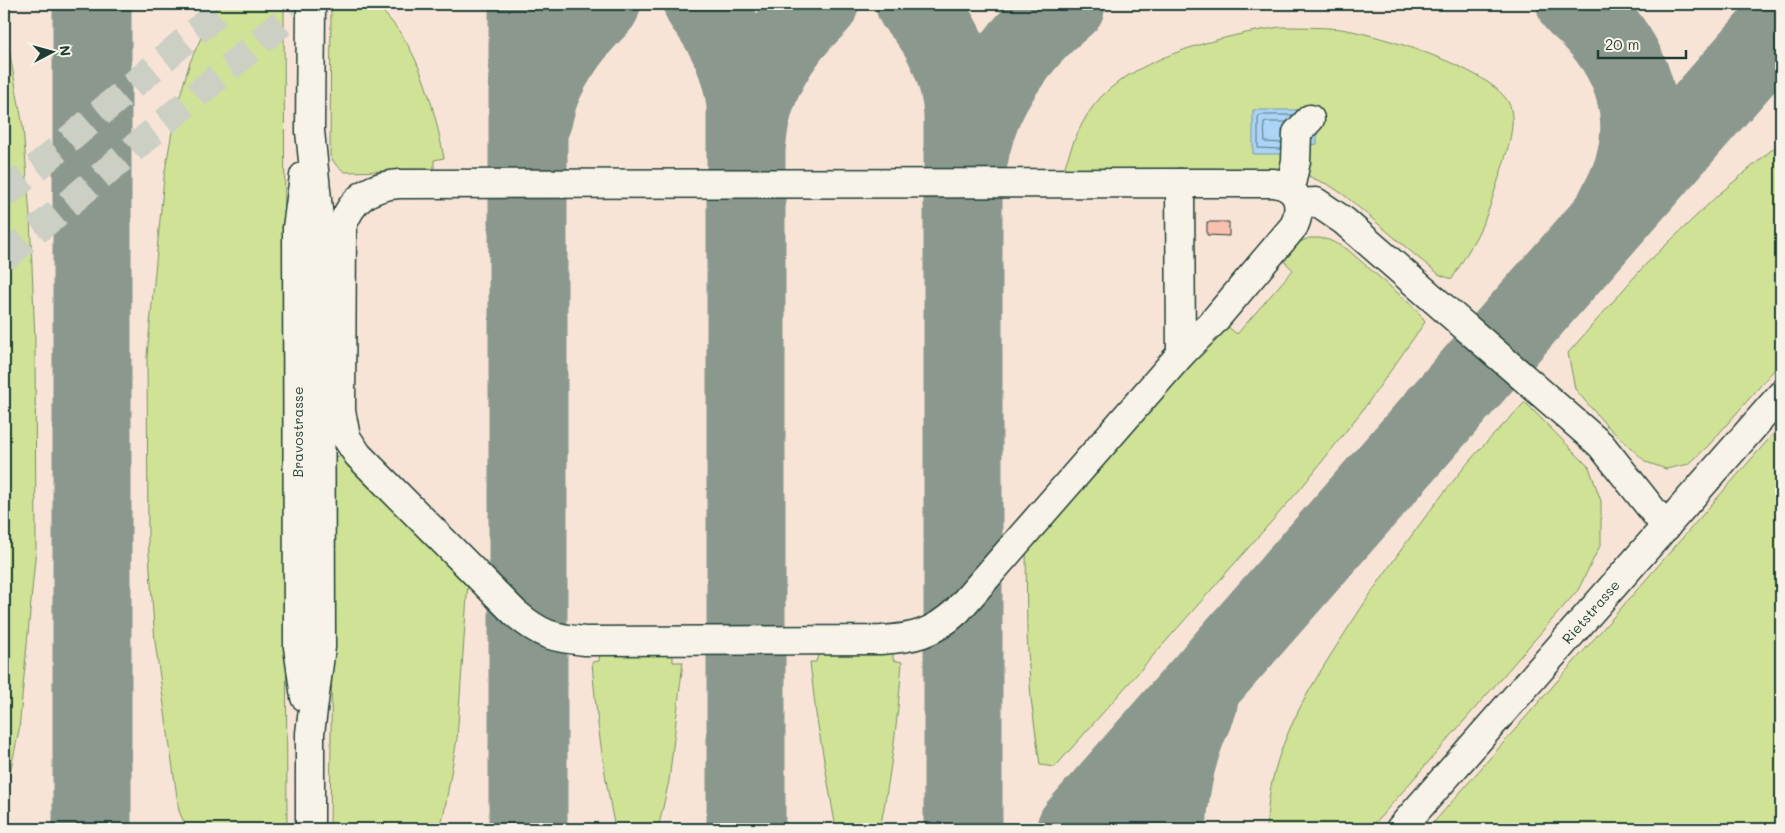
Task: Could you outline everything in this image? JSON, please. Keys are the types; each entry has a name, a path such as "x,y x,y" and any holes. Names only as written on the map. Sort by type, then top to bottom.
{"lane":[{"name":"Bravostrasse","path":"310,4 310,130 320,229 321,647 310,733 310,829"},
{"path":"1310,118 1297,133 1295,196 1300,211 1294,226 1213,322 1181,354 957,612 937,628 923,634 898,639 585,640 557,638 542,633 530,626 515,613 358,455 346,437 341,411 342,226 346,216 359,199 367,192 387,185 1274,183 1283,184 1295,196 1316,202 1344,221 1601,445 1666,527"},
{"path":"1180,183 1181,354"},
{"name":"Rietstrasse","path":"1400,829 1781,395"}],"shaded area":[{"path":"4,4 1781,4 1781,829 4,829"}],"green space":[{"path":"219,4 284,4 287,829 187,829 179,811 155,642 148,540 147,356 164,177 176,109 190,62 213,11"},
{"path":"331,4 376,4 396,27 408,45 428,92 441,142 444,158 434,160 434,170 345,172 336,165 330,156"},
{"path":"1280,27 1341,29 1408,46 1463,68 1486,81 1503,95 1511,109 1512,116 1512,130 1507,152 1485,218 1452,279 1440,275 1344,195 1329,185 1310,177 1306,170 1308,134 1317,133 1317,110 1295,110 1288,163 1278,173 1063,172 1074,142 1088,114 1101,97 1118,83 1160,59 1184,50 1234,36"},
{"path":"4,29 23,127 30,216 35,340 36,548 19,730 4,802"},
{"path":"1781,142 1781,362 1709,445 1689,464 1666,469 1646,462 1605,424 1575,389 1568,353 1644,266 1718,195"},
{"path":"1309,238 1329,240 1347,249 1416,309 1425,322 1365,407 1302,487 1055,767 1040,765 1031,699 1027,634 1026,550 1223,323 1237,334 1293,270 1282,259 1298,243"},
{"path":"1525,402 1589,467 1601,501 1601,544 1578,590 1370,829 1267,829 1274,773 1283,746 1294,720 1321,670 1377,584 1430,511 1474,456"},
{"path":"1781,425 1781,829 1428,829"},
{"path":"337,456 344,457 468,582 457,739 444,814 439,829 330,829 334,459"},
{"path":"673,651 673,662 683,662 669,781 658,829 615,829 601,746 592,662 599,661 600,652"},
{"path":"893,651 893,660 902,662 894,746 880,829 836,829 816,714 810,662 816,662 819,652"}],"water":[{"path":"1253,110 1310,110 1317,114 1317,144 1310,145 1310,154 1253,154"}],"building":[{"path":"1207,222 1229,222 1229,236 1207,235"}],"taxiway":[{"path":"92,4 92,829"},
{"path":"528,4 528,829"},
{"path":"533,118 540,92 552,67 574,34 601,4"},
{"path":"703,4 712,15 732,52 741,77 746,105 746,829"},
{"path":"747,140 755,101 770,65 792,33 819,4"},
{"path":"915,4 934,28 949,54 958,84 963,114 963,829"},
{"path":"968,162 980,116 1002,74 1031,37 1066,4"},
{"path":"1576,4 1598,25 1615,48 1628,72 1636,98 1640,124 1638,151 1630,179 1616,207"},
{"path":"1076,829 1781,24"},
{"path":"1167,829 1172,781 1185,734 1198,704"}],"tunnel":[{"path":"4,195 228,4"},
{"path":"4,258 304,4"}]}
